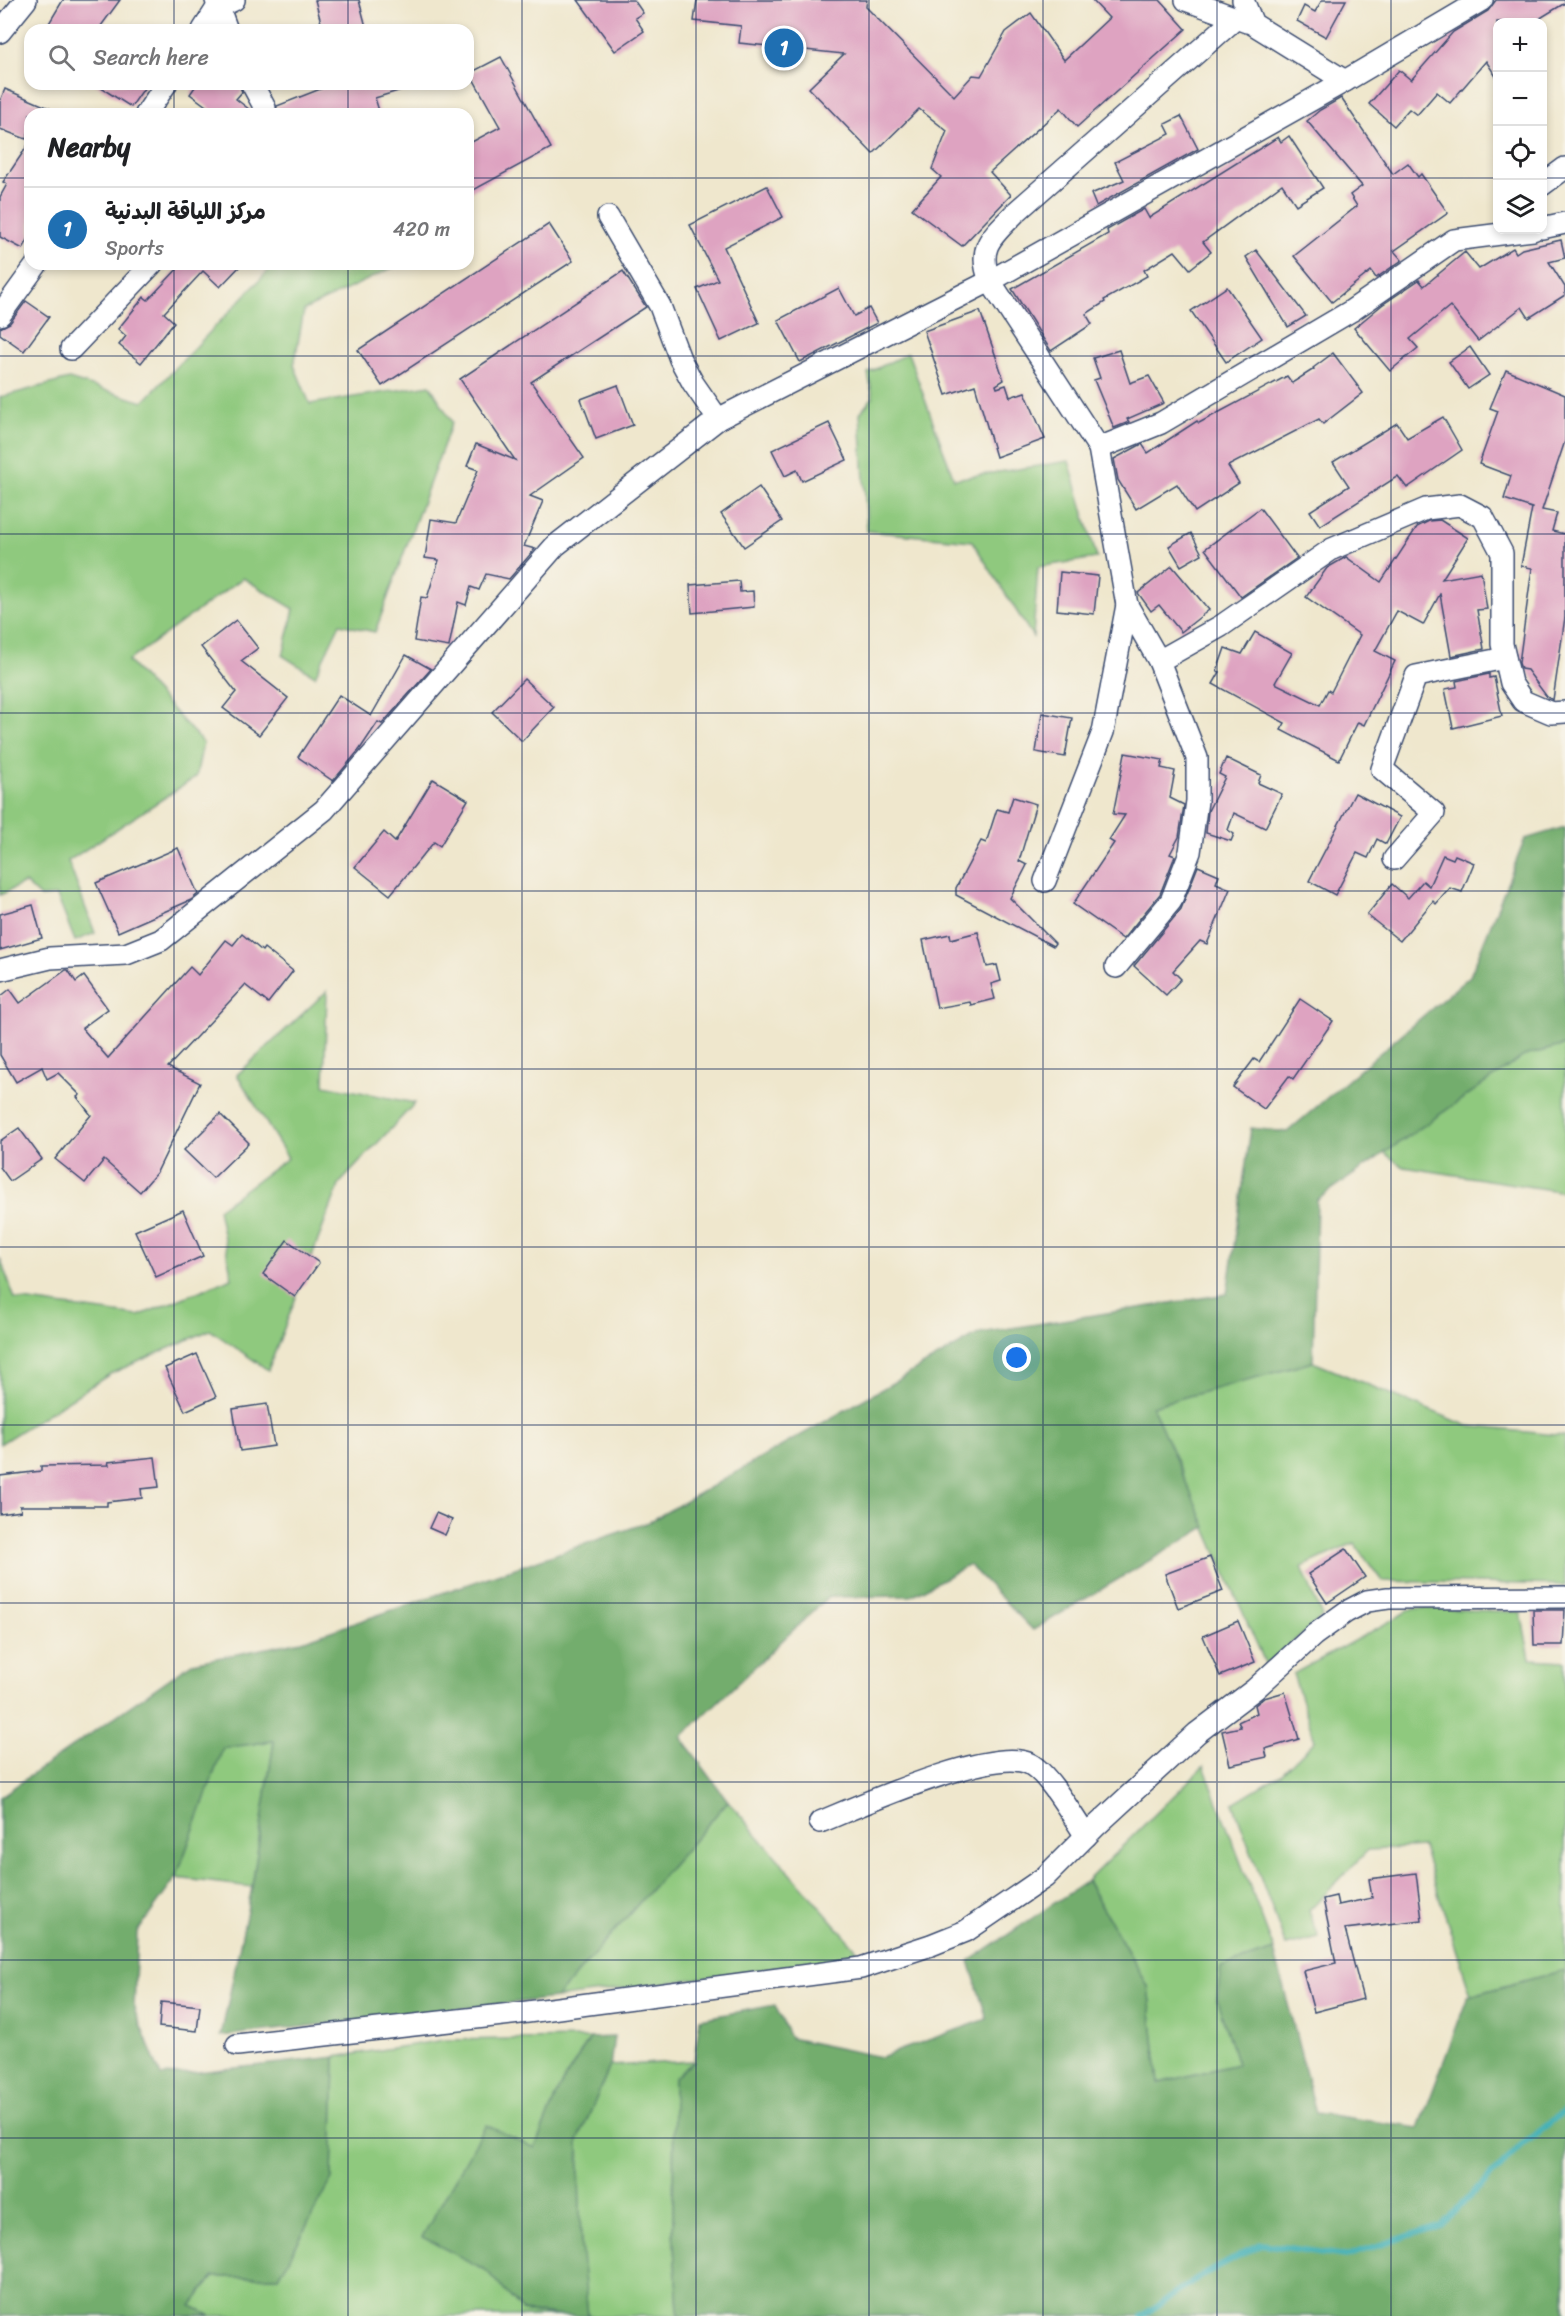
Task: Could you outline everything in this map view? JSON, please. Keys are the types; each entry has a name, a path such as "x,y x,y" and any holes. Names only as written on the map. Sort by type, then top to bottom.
{"street":[{"path":"0,32 26,0"},
{"path":"1186,0 1244,14 1345,81"},
{"path":"0,970 50,958 126,954 161,940 324,810 555,546 718,419 990,281 1345,81 1482,0"},
{"path":"207,24 223,2"},
{"path":"223,2 226,24"},
{"path":"1116,967 1171,901 1190,852 1197,801 1197,758 1159,661 1127,604 1099,448 990,281 984,265 987,243 1016,212 1244,14"},
{"path":"150,108 162,90"},
{"path":"255,90 265,108"},
{"path":"1547,181 1565,168"},
{"path":"608,217 660,306 680,359 693,383 718,419"},
{"path":"1099,448 1161,423 1351,311 1454,240 1493,221"},
{"path":"1547,227 1565,223"},
{"path":"1454,240 1501,234"},
{"path":"0,315 33,270"},
{"path":"71,349 146,270"},
{"path":"1159,661 1221,626 1332,549 1426,509 1460,505 1483,517 1502,553 1502,644 1511,683 1523,701 1551,712 1565,712"},
{"path":"1045,880 1103,732 1127,604"},
{"path":"1394,859 1434,813 1382,769 1416,676 1505,658"},
{"path":"237,2045 579,2006 861,1968 931,1946 966,1931 1045,1877 1197,1733 1255,1689 1314,1635 1346,1612 1367,1601 1388,1598 1565,1597"},
{"path":"820,1822 903,1788 984,1763 1012,1759 1029,1764 1044,1775 1086,1836"}],"green space":[{"path":"269,270 387,270 304,310 294,365 310,404 430,385 452,422 375,632 340,624 315,676 283,656 294,609 243,578 128,661 203,743 196,777 68,861 95,933 75,941 57,896 40,897 25,883 0,895 0,397 69,379 143,402"},
{"path":"908,353 954,479 1069,461 1097,558 1038,567 1033,637 972,541 867,531 860,413 873,397 868,373"},
{"path":"1565,827 1565,1045 1524,1056 1317,1200 1313,1362 1152,1406 1206,1527 1033,1630 969,1565 911,1596 828,1597 681,1737 728,1801 556,1998 221,2036 252,1887 274,1741 223,1748 176,1878 137,1932 134,2009 161,2076 335,2057 332,2179 279,2277 213,2277 191,2306 211,2316 0,2316 0,1797 192,1663 302,1641 649,1522 980,1333 1227,1294 1251,1128 1287,1132 1470,976 1525,839"},
{"path":"327,991 324,1085 415,1103 340,1183 268,1370 210,1330 110,1374 0,1444 0,1258 15,1299 138,1316 232,1278 218,1209 288,1158 237,1075"},
{"path":"1565,1045 1565,1192 1404,1167 1384,1153 1524,1056"},
{"path":"1313,1362 1468,1426 1565,1436 1565,1585 1382,1581 1354,1543 1302,1567 1322,1617 1266,1665 1152,1406"},
{"path":"1414,1608 1521,1612 1530,1659 1565,1661 1565,1970 1471,1995 1423,1847 1368,1850 1309,1911 1319,1938 1286,1946 1233,1803 1281,1774 1315,1741 1293,1674"},
{"path":"274,1741 252,1887 176,1878 223,1748"},
{"path":"1204,1766 1274,1950 1221,1967 1218,2000 1237,2064 1159,2083 1148,1986 1087,1881"},
{"path":"728,1801 862,1956 556,1998"},
{"path":"1087,1881 1148,1986 1159,2083 1237,2064 1217,2000 1221,1967 1274,1950 1316,2113 1419,2128 1468,1996 1565,1970 1565,2316 680,2316 673,2229 674,2078 694,2061 700,2019 775,2005 790,2038 881,2057 987,2019 969,1961"},
{"path":"614,2037 610,2066 578,2141 581,2244 588,2316 561,2316 523,2311 486,2270 422,2237 486,2125 535,2148 559,2088 590,2038"},
{"path":"590,2038 559,2088 535,2148 423,2237 486,2270 523,2311 561,2316 211,2316 190,2306 213,2277 279,2277 332,2179 335,2057 444,2040"},
{"path":"694,2061 674,2078 673,2229 680,2316 588,2316 581,2250 578,2141 610,2066"}],"building":[{"path":"63,0 120,0 102,24 49,24"},
{"path":"315,0 359,0 365,24 321,24"},
{"path":"578,0 634,0 643,13 635,18 644,31 615,51"},
{"path":"697,0 867,0 866,7 954,96 973,75 981,76 1006,32 1031,13 1064,60 1109,18 1092,0 1160,0 1186,29 1077,127 1061,108 990,172 1011,195 962,246 912,209 941,177 932,169 947,131 919,109 873,154 809,88 844,54 739,43 741,26 694,21"},
{"path":"1322,0 1346,0 1326,37 1297,21 1304,6 1315,12"},
{"path":"1496,0 1565,0 1565,3 1541,18 1493,18 1493,72 1486,61 1450,103 1437,92 1417,115 1409,109 1394,126 1369,104 1399,70 1411,80 1453,32 1488,11"},
{"path":"501,57 551,148 474,190 474,141 500,127 474,80 474,71"},
{"path":"5,89 49,108 24,108 24,138 0,129 0,101"},
{"path":"104,90 143,90 131,107"},
{"path":"193,90 241,90 236,99 247,108 209,108 190,94"},
{"path":"318,90 401,90 375,98 378,108 277,108"},
{"path":"1341,98 1393,174 1408,163 1418,177 1421,174 1448,213 1394,251 1402,260 1376,278 1371,271 1332,302 1294,256 1357,206 1350,195 1362,186 1307,121 1320,110"},
{"path":"1181,116 1198,149 1096,206 1091,194 1124,180 1115,162 1170,134 1165,124"},
{"path":"1289,136 1323,188 1296,205 1282,184 1203,242 1211,252 1190,269 1175,251 1144,270 1147,276 1104,300 1105,302 1086,314 1092,324 1051,351 1012,289 1108,234 1107,230 1144,209 1149,218 1278,137 1281,142"},
{"path":"24,151 23,249 0,237 0,197 7,184 3,182"},
{"path":"767,186 783,217 724,247 759,323 721,341 697,289 718,280 690,225"},
{"path":"549,224 573,261 382,386 358,350"},
{"path":"1561,240 1565,258 1549,262 1565,287 1565,295 1529,318 1522,307 1478,341 1450,306 1410,339 1418,348 1390,371 1354,328 1382,305 1419,280 1424,286 1465,252 1479,269 1513,248 1516,253 1522,249"},
{"path":"1256,250 1306,316 1288,327 1246,257"},
{"path":"176,270 236,270 220,287 203,271 164,313 174,322 141,363 119,345 126,336 118,329 144,297 148,300"},
{"path":"623,271 646,307 531,382 584,458 530,496 543,501 524,546 535,549 509,579 486,574 479,590 471,587 466,605 458,602 449,647 414,641 421,597 427,598 439,560 425,558 431,519 456,523 478,470 467,466 476,444 515,460 460,379"},
{"path":"1227,287 1262,338 1226,362 1191,311"},
{"path":"839,288 854,316 869,308 877,323 800,362 778,320"},
{"path":"26,301 49,317 24,351 0,334 0,328 10,323"},
{"path":"980,311 1004,380 996,385 997,388 1006,385 1010,397 1025,392 1045,439 996,457 975,385 946,395 924,331"},
{"path":"1470,347 1489,375 1468,389 1449,362"},
{"path":"1119,350 1130,383 1149,376 1164,403 1127,419 1129,422 1114,428 1094,380 1100,378 1093,358"},
{"path":"1333,353 1363,393 1323,424 1319,419 1228,466 1239,483 1195,512 1177,484 1136,509 1118,480 1114,459 1142,444 1148,453 1197,421 1199,423 1287,376 1292,383"},
{"path":"1506,370 1565,395 1565,441 1542,510 1557,513 1552,531 1565,534 1565,617 1553,700 1547,697 1527,670 1521,669 1519,663 1532,568 1521,566 1532,508 1504,499 1511,476 1479,464 1498,411 1490,408"},
{"path":"618,385 633,425 596,439 581,399"},
{"path":"1443,417 1462,450 1407,488 1398,476 1320,526 1310,511 1349,486 1333,462 1397,423 1407,438"},
{"path":"829,423 847,460 802,481 797,470 785,476 772,450"},
{"path":"759,487 782,521 744,547 721,514"},
{"path":"1260,508 1297,558 1241,597 1205,549"},
{"path":"1440,520 1468,538 1442,579 1481,572 1487,609 1477,610 1484,649 1451,656 1440,594 1423,625 1397,611 1375,651 1395,661 1364,725 1358,722 1339,760 1281,730 1285,723 1213,684 1220,672 1217,671 1225,648 1242,654 1255,632 1292,653 1275,683 1320,705 1328,690 1331,692 1360,635 1306,597 1327,568 1346,557 1381,582 1417,527 1429,521"},
{"path":"1191,533 1202,554 1181,566 1169,546"},
{"path":"1172,566 1209,610 1181,632 1159,605 1151,611 1138,593"},
{"path":"1060,572 1098,576 1094,614 1057,610"},
{"path":"739,581 740,592 753,591 754,607 692,613 690,585"},
{"path":"236,620 258,648 241,661 288,698 259,735 223,708 236,692 201,647"},
{"path":"406,655 431,669 382,724 378,722 360,749 333,781 298,757 339,695 371,716"},
{"path":"1489,674 1489,678 1494,677 1502,716 1453,728 1445,689 1457,687 1456,681"},
{"path":"524,679 554,707 522,741 492,712"},
{"path":"1042,713 1072,718 1065,757 1036,752"},
{"path":"1125,753 1163,760 1161,768 1175,771 1170,798 1184,805 1179,837 1170,854 1175,856 1160,894 1123,939 1073,904 1114,843 1109,840 1125,815 1113,814"},
{"path":"1226,758 1261,775 1258,783 1282,794 1265,828 1234,813 1228,830 1234,834 1231,841 1206,833 1208,811 1225,777 1219,774"},
{"path":"433,779 468,800 440,846 434,842 390,895 355,867 384,832 395,842"},
{"path":"1355,793 1400,817 1386,844 1377,839 1368,858 1357,853 1335,895 1309,881"},
{"path":"1013,797 1036,804 1019,861 1027,865 1010,898 1055,943 1053,946 956,895 956,888 981,841 986,843 997,809 1008,812"},
{"path":"178,848 198,894 191,900 118,932 96,883"},
{"path":"1443,855 1453,859 1455,855 1474,863 1462,892 1450,888 1436,904 1433,901 1400,941 1367,915 1392,884 1408,898 1423,881 1429,886"},
{"path":"1198,866 1219,875 1216,883 1230,889 1207,944 1200,941 1173,971 1181,979 1166,995 1134,966 1181,909"},
{"path":"33,905 42,938 0,950 0,914"},
{"path":"978,932 987,967 997,965 1001,981 991,984 995,999 971,1005 970,1002 937,1008 923,940 950,934 951,939"},
{"path":"242,934 262,951 264,948 293,971 268,1003 245,985 168,1067 200,1083 157,1172 140,1192 104,1160 85,1183 55,1159 91,1115 77,1097 80,1095 58,1073 47,1079 42,1067 16,1082 0,1055 0,997 10,989 20,1003 66,970 76,982 84,976 108,1009 82,1028 108,1058 190,967 198,975 226,940 233,945"},
{"path":"1300,999 1333,1021 1293,1079 1289,1076 1264,1109 1233,1087 1254,1059 1259,1062"},
{"path":"220,1114 249,1143 213,1178 184,1150"},
{"path":"19,1128 42,1159 10,1181 0,1167 0,1141"},
{"path":"183,1210 203,1256 156,1277 135,1231"},
{"path":"287,1240 319,1263 295,1297 263,1274"},
{"path":"197,1354 216,1397 185,1411 165,1368"},
{"path":"267,1404 274,1446 240,1451 233,1409"},
{"path":"155,1457 159,1487 141,1489 142,1498 107,1502 107,1506 20,1506 21,1511 0,1514 0,1476 41,1471 41,1466 109,1465 108,1462"},
{"path":"436,1513 452,1520 445,1535 429,1528"},
{"path":"1346,1549 1365,1577 1327,1603 1308,1574"},
{"path":"1210,1557 1223,1591 1178,1608 1165,1574"},
{"path":"1533,1610 1565,1610 1563,1645 1534,1645"},
{"path":"1238,1621 1255,1662 1220,1676 1203,1636"},
{"path":"1285,1692 1299,1739 1265,1749 1267,1757 1230,1765 1222,1731 1241,1727 1238,1722 1257,1713 1255,1705 1264,1698"},
{"path":"1416,1873 1422,1920 1345,1929 1363,1999 1314,2012 1303,1971 1336,1963 1323,1899 1336,1896 1338,1905 1372,1898 1369,1879"},
{"path":"161,2002 200,2006 197,2031 159,2027"}],"waterway":[{"path":"1142,2316 1197,2279 1261,2244 1346,2256 1441,2225 1515,2152 1565,2110"}],"place":[{"name":"مركز اللياقة البدنية","path":"784,48"}]}
